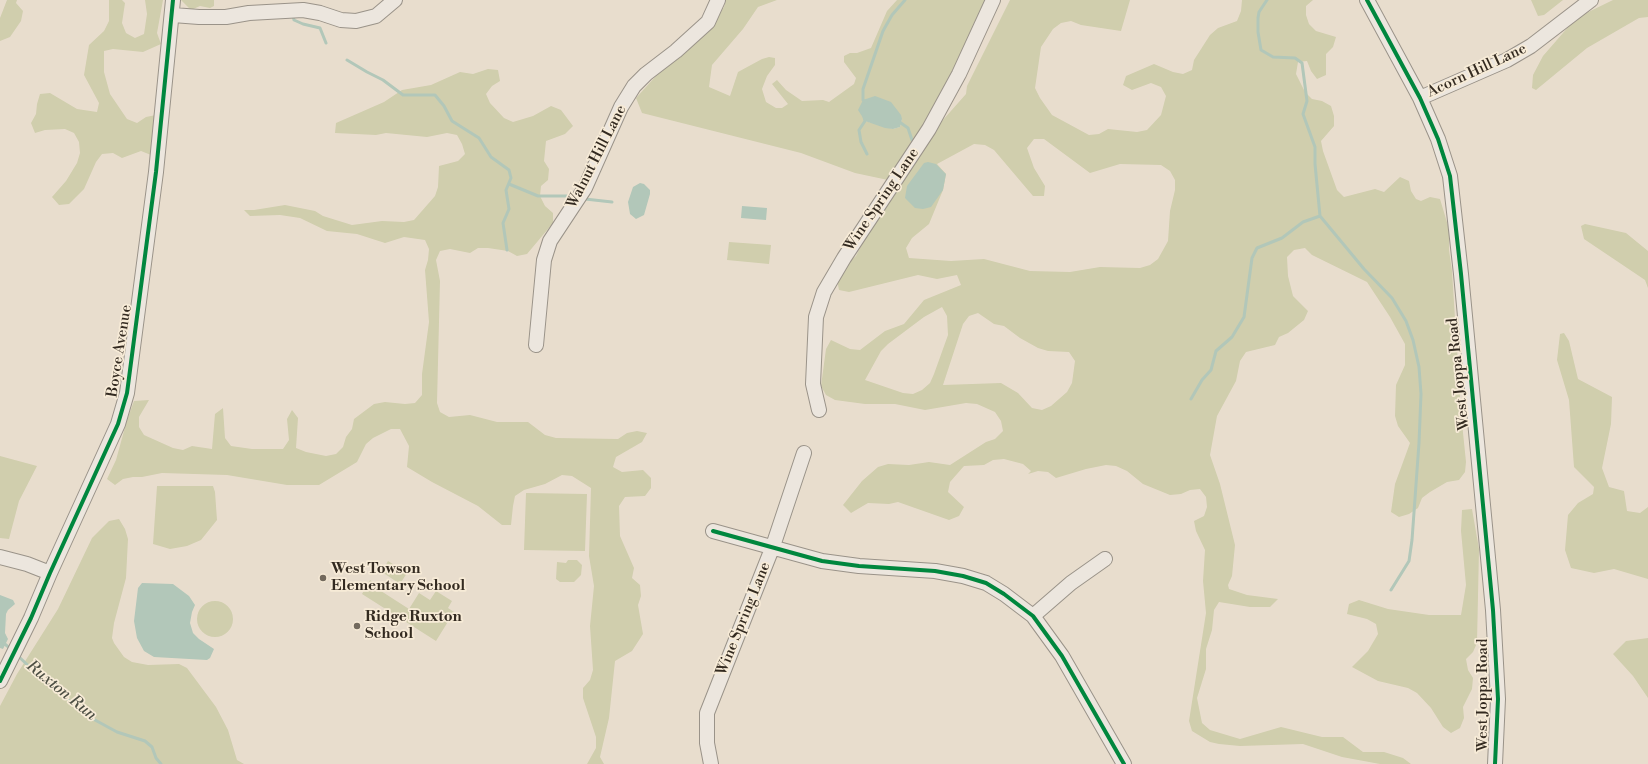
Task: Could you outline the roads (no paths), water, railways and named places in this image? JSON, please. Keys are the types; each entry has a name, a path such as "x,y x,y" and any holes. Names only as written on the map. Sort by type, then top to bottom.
{"street":[{"name":"Boyce Avenue","path":"0,681 15,652 118,424 127,393 156,172 173,14 173,0"},
{"path":"173,14 199,17 226,17 249,13 303,10 320,13 341,20 356,21 376,16 395,0"},
{"name":"Walnut Hill Lane","path":"536,345 544,260 550,241 585,188 621,107 634,86 646,74 676,51 708,22 718,0"},
{"name":"Wine Spring Lane","path":"819,410 812,384 816,318 824,292 844,258 929,129 959,74 993,0"},
{"name":"West Joppa Road","path":"1367,0 1420,98 1444,155 1450,176 1454,203 1493,610 1498,699 1495,764"},
{"name":"Acorn Hill Lane","path":"1420,98 1507,60 1531,46 1591,0"},
{"name":"Wine Spring Lane","path":"711,764 707,743 707,712 773,546 804,453"},
{"path":"713,530 822,561 859,566 934,571 963,576 986,583 1004,594 1033,616 1062,656 1124,764"},
{"path":"0,557 27,564 50,573"},
{"path":"1033,616 1071,583 1105,559"}],"waterway":[{"path":"866,102 863,100 863,89 883,31 892,15 905,0"},
{"path":"1267,0 1259,12 1258,18 1258,32 1261,50 1273,57 1295,58 1302,63 1307,101 1303,114 1315,147 1315,164 1320,216 1364,269 1392,298 1406,321 1413,340 1419,367 1421,394 1412,540 1409,561 1391,590"},
{"path":"293,15 294,20 320,28 326,43"},
{"path":"347,60 383,80 403,95 435,95 444,106 452,121 479,138 491,157 509,170 511,178 506,190 509,209 503,223 507,250"},
{"path":"864,117 865,121 859,130 861,142 867,154"},
{"path":"898,121 908,128 912,140"},
{"path":"509,184 538,196 568,196"},
{"path":"585,199 612,202"},
{"path":"1191,399 1202,380 1211,370 1216,351 1232,337 1244,317 1252,258 1257,248 1282,238 1303,222 1320,216"},
{"name":"Ruxton Run","path":"0,640 12,650"},
{"name":"Ruxton Run","path":"17,655 37,674 49,677 61,693 84,714 117,732 145,741 152,747 156,758 161,764"}],"place":[{"name":"West Towson Elementary School","path":"323,578"},
{"name":"Ridge Ruxton School","path":"357,626"}]}
